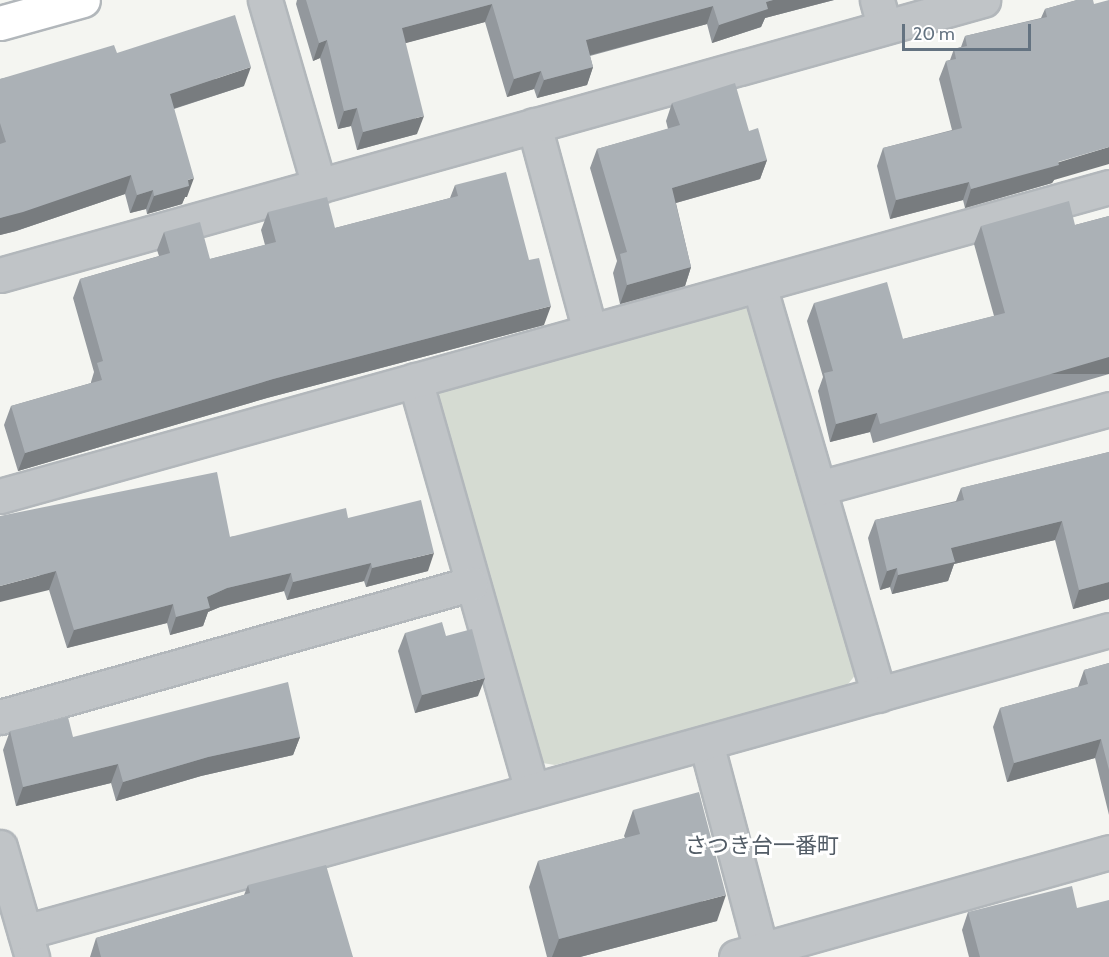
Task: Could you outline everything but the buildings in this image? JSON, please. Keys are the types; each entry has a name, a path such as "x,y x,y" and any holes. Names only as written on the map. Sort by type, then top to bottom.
{"street":[{"path":"12,13 83,0"},
{"path":"265,0 319,186"},
{"path":"0,275 534,125 880,14 983,0"},
{"path":"534,125 590,331"},
{"path":"0,496 1109,187"},
{"path":"759,285 879,695"},
{"path":"415,380 471,584 532,791"},
{"path":"819,488 1109,409"},
{"path":"0,717 471,584"},
{"path":"0,847 28,944 532,791 1109,630"},
{"path":"706,743 748,953 1109,852"}],"shaded area":[{"path":"739,301 754,314 857,673 844,689 555,765 536,762 435,402 443,388"}],"district":[{"name":"さつき台一番町","path":"762,846"}]}
